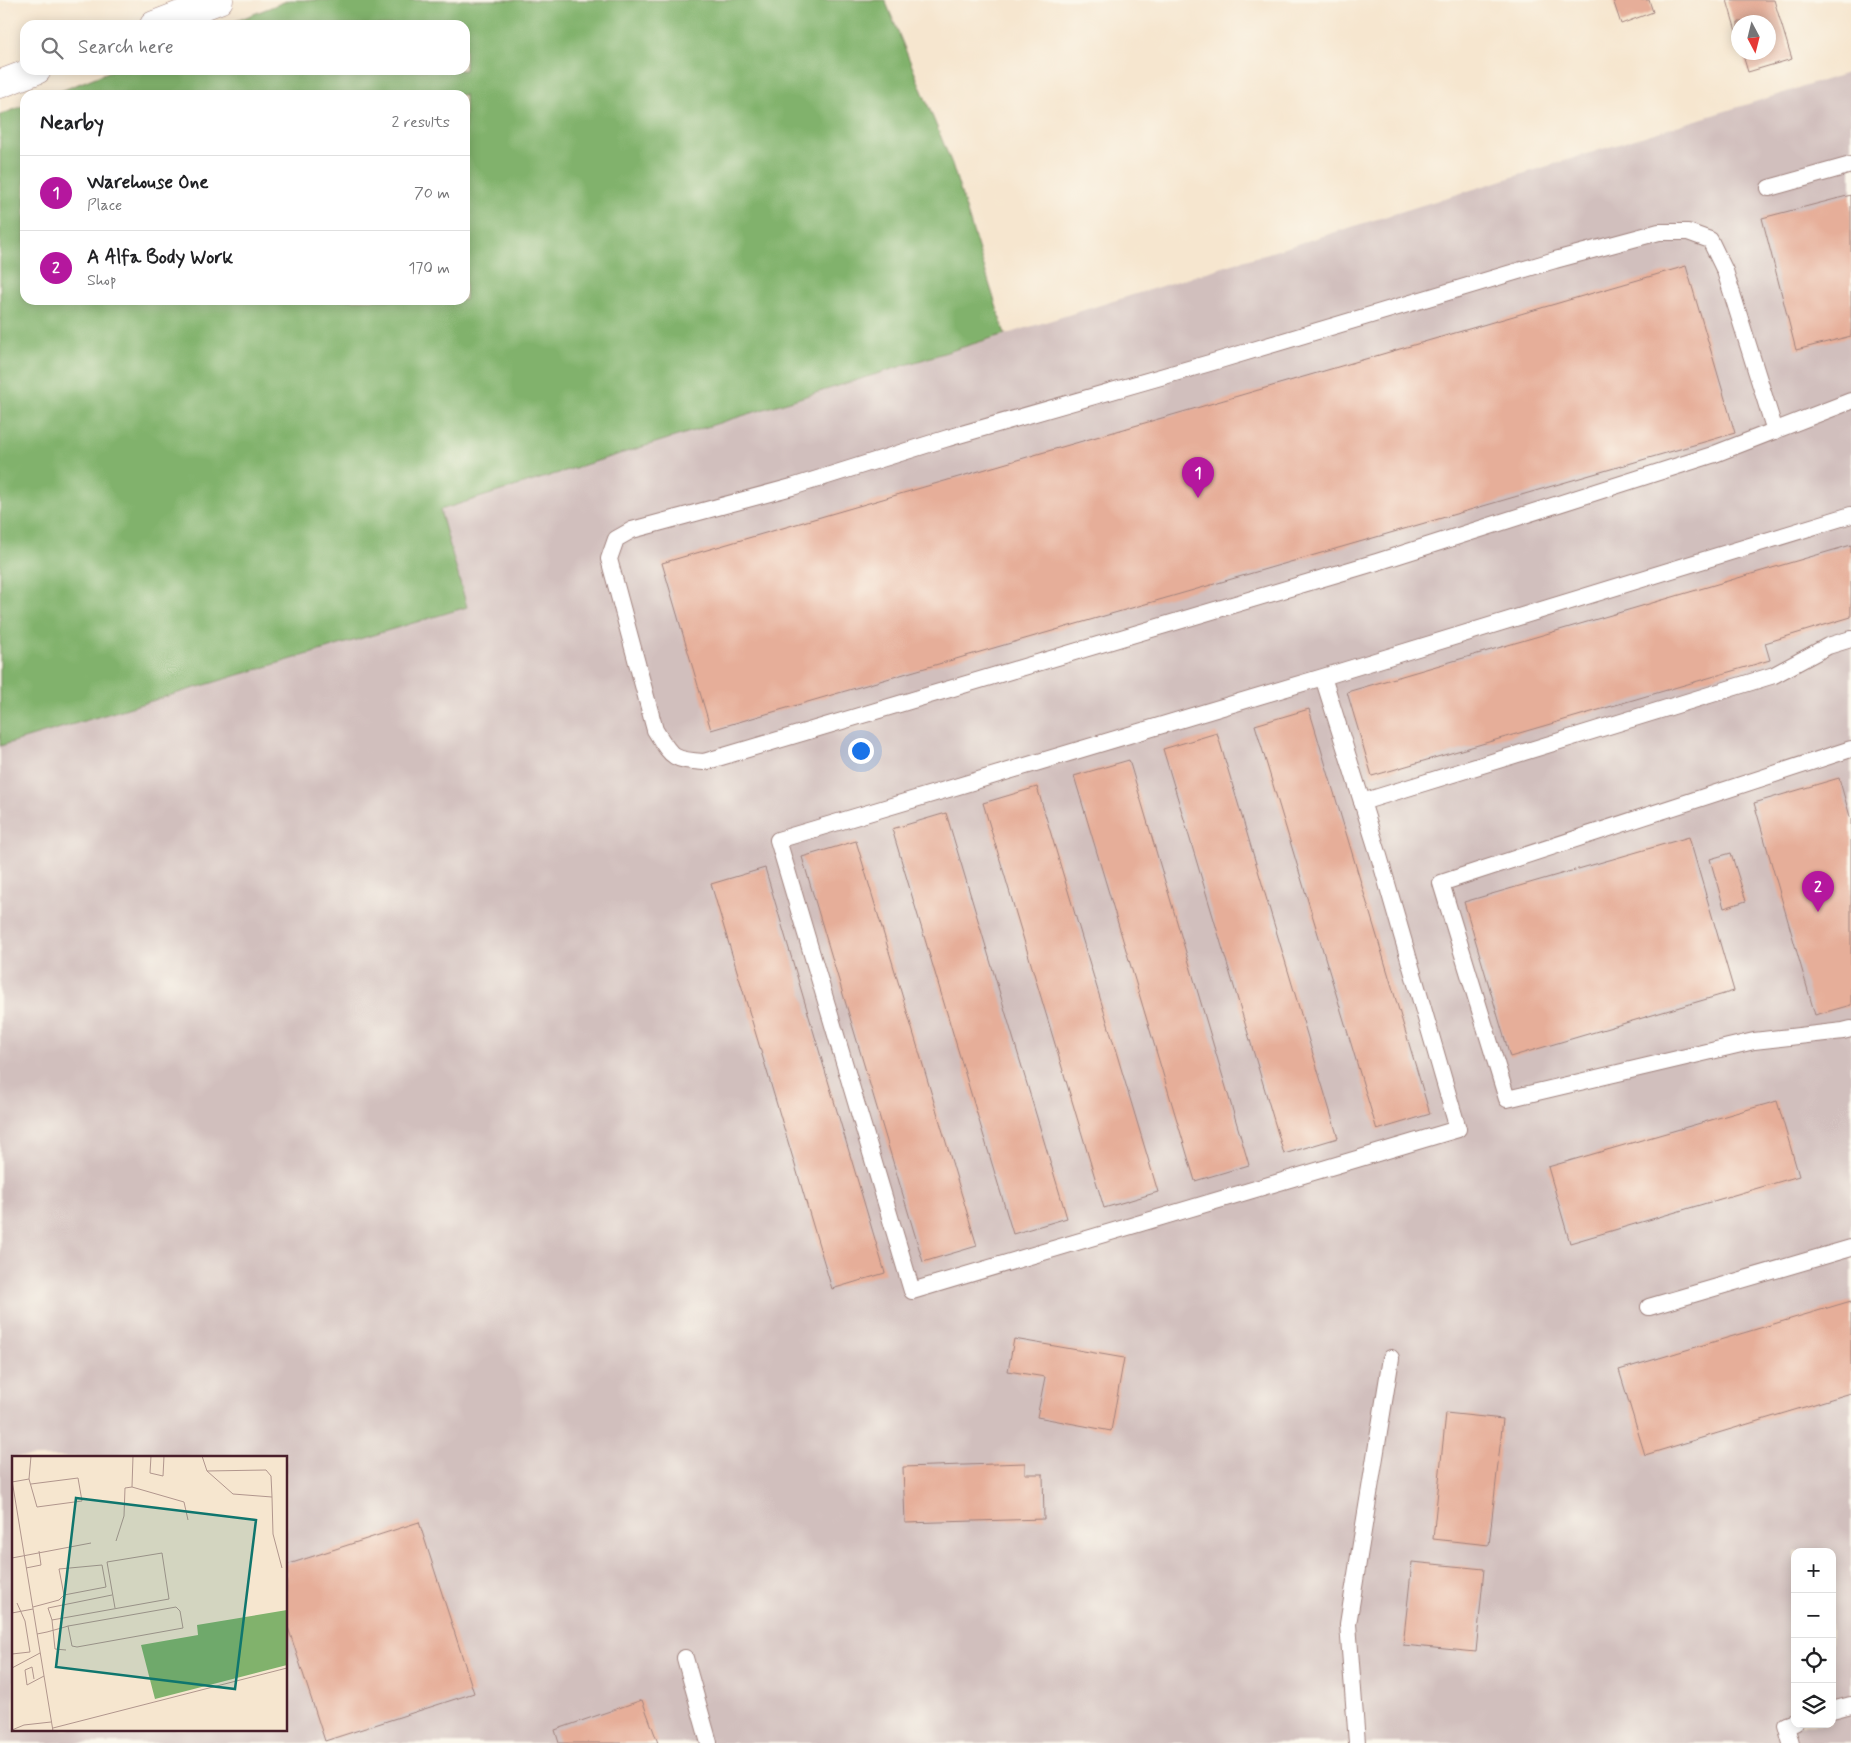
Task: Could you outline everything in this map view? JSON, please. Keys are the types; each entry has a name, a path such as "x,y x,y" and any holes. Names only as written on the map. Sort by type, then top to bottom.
{"street":[{"path":"167,20 219,0"},
{"path":"0,84 24,75"}],"lane":[{"path":"1769,188 1851,165"},
{"path":"1775,431 1725,271 1710,240 1688,232 1659,232 1555,260 1220,360 948,438 792,487 632,530 616,539 609,559 655,730 670,754 682,760 704,762 1377,562 1712,455 1775,431 1851,401"},
{"path":"1323,677 1362,802 1458,1129 912,1291 778,840 1323,677 1851,515"},
{"path":"1362,802 1774,675 1828,646 1851,639"},
{"path":"1851,749 1440,883 1506,1099 1754,1041 1843,1032 1851,1029"},
{"path":"1649,1307 1851,1248"},
{"path":"1357,1743 1348,1624 1391,1358"},
{"path":"685,1658 709,1743"},
{"path":"1836,1709 1851,1705"},
{"path":"1791,1723 1786,1725 1791,1743"}],"shaded area":[{"path":"1851,72 1851,1743 0,1743 0,746 466,607 440,510"}],"green space":[{"path":"289,0 885,0 952,164 1005,334 440,510 467,607 0,746 0,115 20,107 20,305 470,305 470,90 63,90 101,75 470,75 470,20 239,20"}],"building":[{"path":"1613,0 1649,0 1653,12 1621,24"},
{"path":"1727,0 1774,0 1792,59 1748,72 1744,60 1776,60 1776,15 1731,15"},
{"path":"1851,195 1851,336 1796,350 1762,218"},
{"path":"1686,266 1735,433 711,730 662,563"},
{"path":"1851,545 1851,617 1765,643 1770,660 1372,776 1347,692"},
{"path":"1309,709 1430,1114 1377,1130 1255,725"},
{"path":"1217,733 1338,1138 1284,1154 1163,749"},
{"path":"1129,760 1249,1165 1195,1181 1074,776"},
{"path":"1839,778 1851,820 1851,1005 1815,1015 1754,803"},
{"path":"1037,787 1158,1192 1104,1208 983,803"},
{"path":"946,813 1067,1218 1013,1234 892,829"},
{"path":"1689,837 1734,991 1510,1057 1464,902"},
{"path":"856,841 977,1246 923,1262 802,857"},
{"path":"1731,853 1746,901 1724,908 1710,859"},
{"path":"765,868 885,1273 832,1289 711,884"},
{"path":"1777,1101 1799,1176 1570,1243 1548,1167"},
{"path":"1851,1301 1851,1393 1645,1455 1619,1370"},
{"path":"1014,1339 1124,1358 1111,1431 1037,1417 1045,1377 1008,1371"},
{"path":"1446,1413 1503,1419 1489,1545 1433,1539"},
{"path":"1025,1463 1025,1474 1043,1474 1044,1519 905,1523 903,1467"},
{"path":"419,1522 474,1693 325,1741 288,1627 288,1564"},
{"path":"1412,1562 1484,1569 1476,1652 1403,1645"},
{"path":"642,1700 658,1743 559,1743 555,1730"}],"place":[{"name":"Warehouse One","path":"1198,498"},
{"name":"A Alfa Body Work","path":"1818,912"}]}
